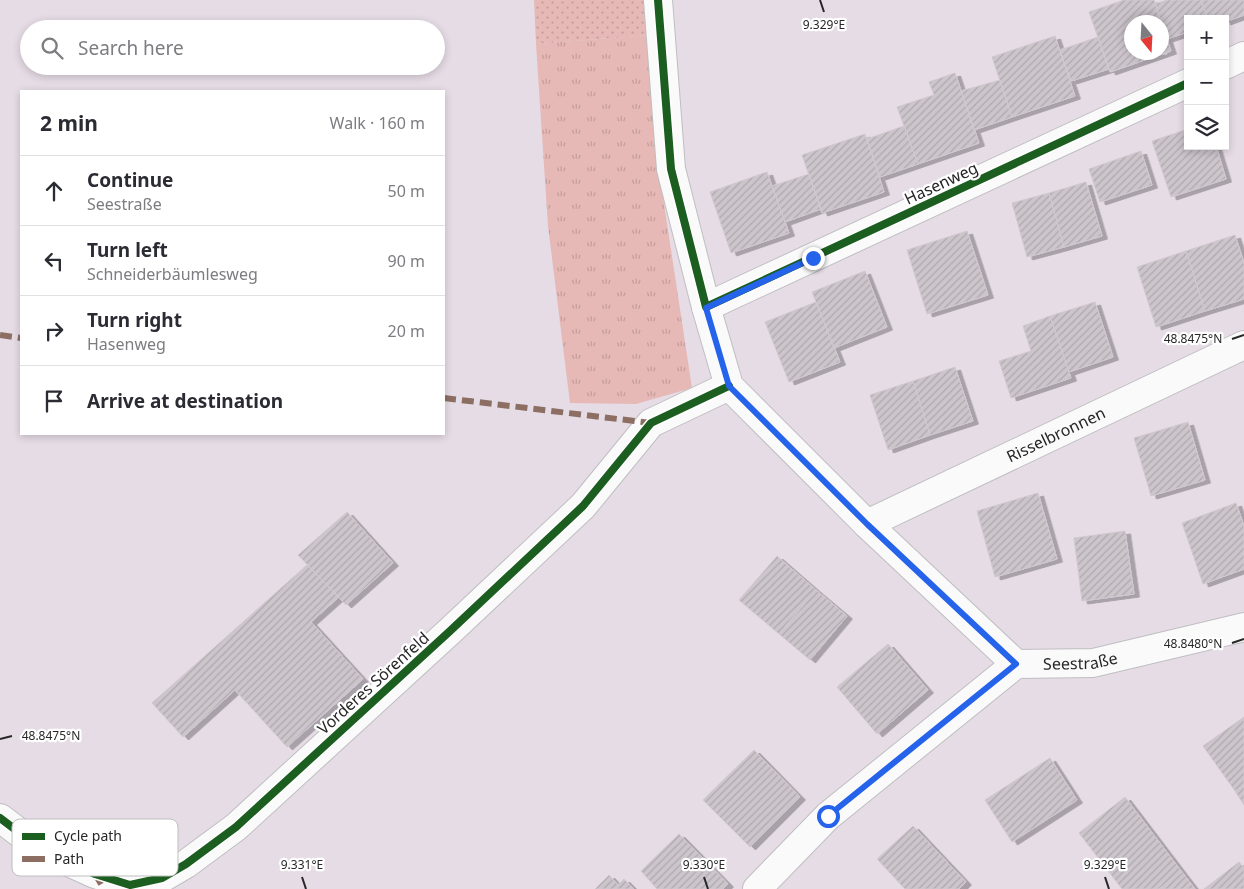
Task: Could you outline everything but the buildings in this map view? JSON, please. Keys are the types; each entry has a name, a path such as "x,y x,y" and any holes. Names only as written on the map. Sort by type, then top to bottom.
{"street":[{"path":"658,0 671,169 706,308 729,386 867,524 1016,664 828,816 757,889"},
{"path":"1229,63 1244,56"},
{"name":"Hasenweg","path":"706,308 1184,84"},
{"name":"Risselbronnen","path":"867,524 1244,345"},
{"name":"Vorderes Sörenfeld","path":"178,869 236,827 450,632 583,506 651,423 729,386"},
{"name":"Seestraße","path":"1016,664 1093,663 1244,627"},
{"name":"Vorderes Sörenfeld","path":"0,818 12,827"},
{"name":"Vorderes Sörenfeld","path":"101,876 130,885 165,876"}],"green space":[{"path":"534,0 651,0 650,35 536,44"},
{"path":"650,35 661,184 692,388 636,404 570,403 548,226 536,44"}],"marked path":[{"path":"0,335 20,338"},
{"path":"445,398 651,423"},
{"path":"96,876 104,889"}],"cycle path":[{"path":"658,0 671,169 706,307 1184,85"},
{"path":"178,869 236,827 583,506 651,423 729,386"},
{"path":"0,818 12,827"},
{"path":"101,876 130,885 165,876"}],"route":[{"path":"813,258 706,308 729,386 867,524 1016,664 828,816"}]}
